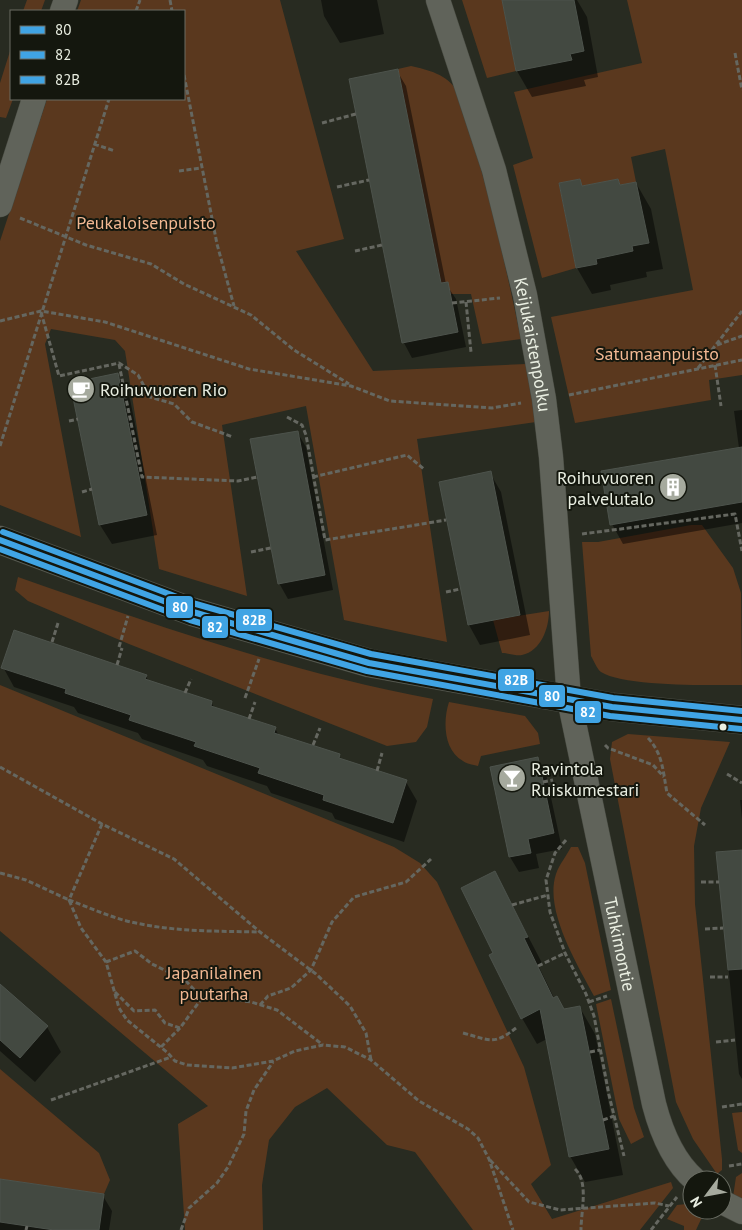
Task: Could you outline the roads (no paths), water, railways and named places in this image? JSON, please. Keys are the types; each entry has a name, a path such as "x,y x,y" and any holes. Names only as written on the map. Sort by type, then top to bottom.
{"main road":[{"path":"0,540 194,612 369,663 612,707 742,720"}],"street":[{"name":"Keijukaistenpolku","path":"438,0 494,170 525,295 544,399 551,457 570,699"},
{"path":"9,211 34,100"},
{"name":"Tuhkimontie","path":"570,699 654,1104 665,1137 682,1170"}],"place":[{"name":"Roihuvuoren Rio","path":"81,389"},
{"name":"Roihuvuoren palvelutalo","path":"673,487"},
{"name":"Ravintola Ruiskumestari","path":"512,778"}],"park label":[{"name":"Peukaloisenpuisto","path":"146,222"},
{"name":"Satumaanpuisto","path":"657,353"},
{"name":"Japanilainen puutarha","path":"214,982"}]}
